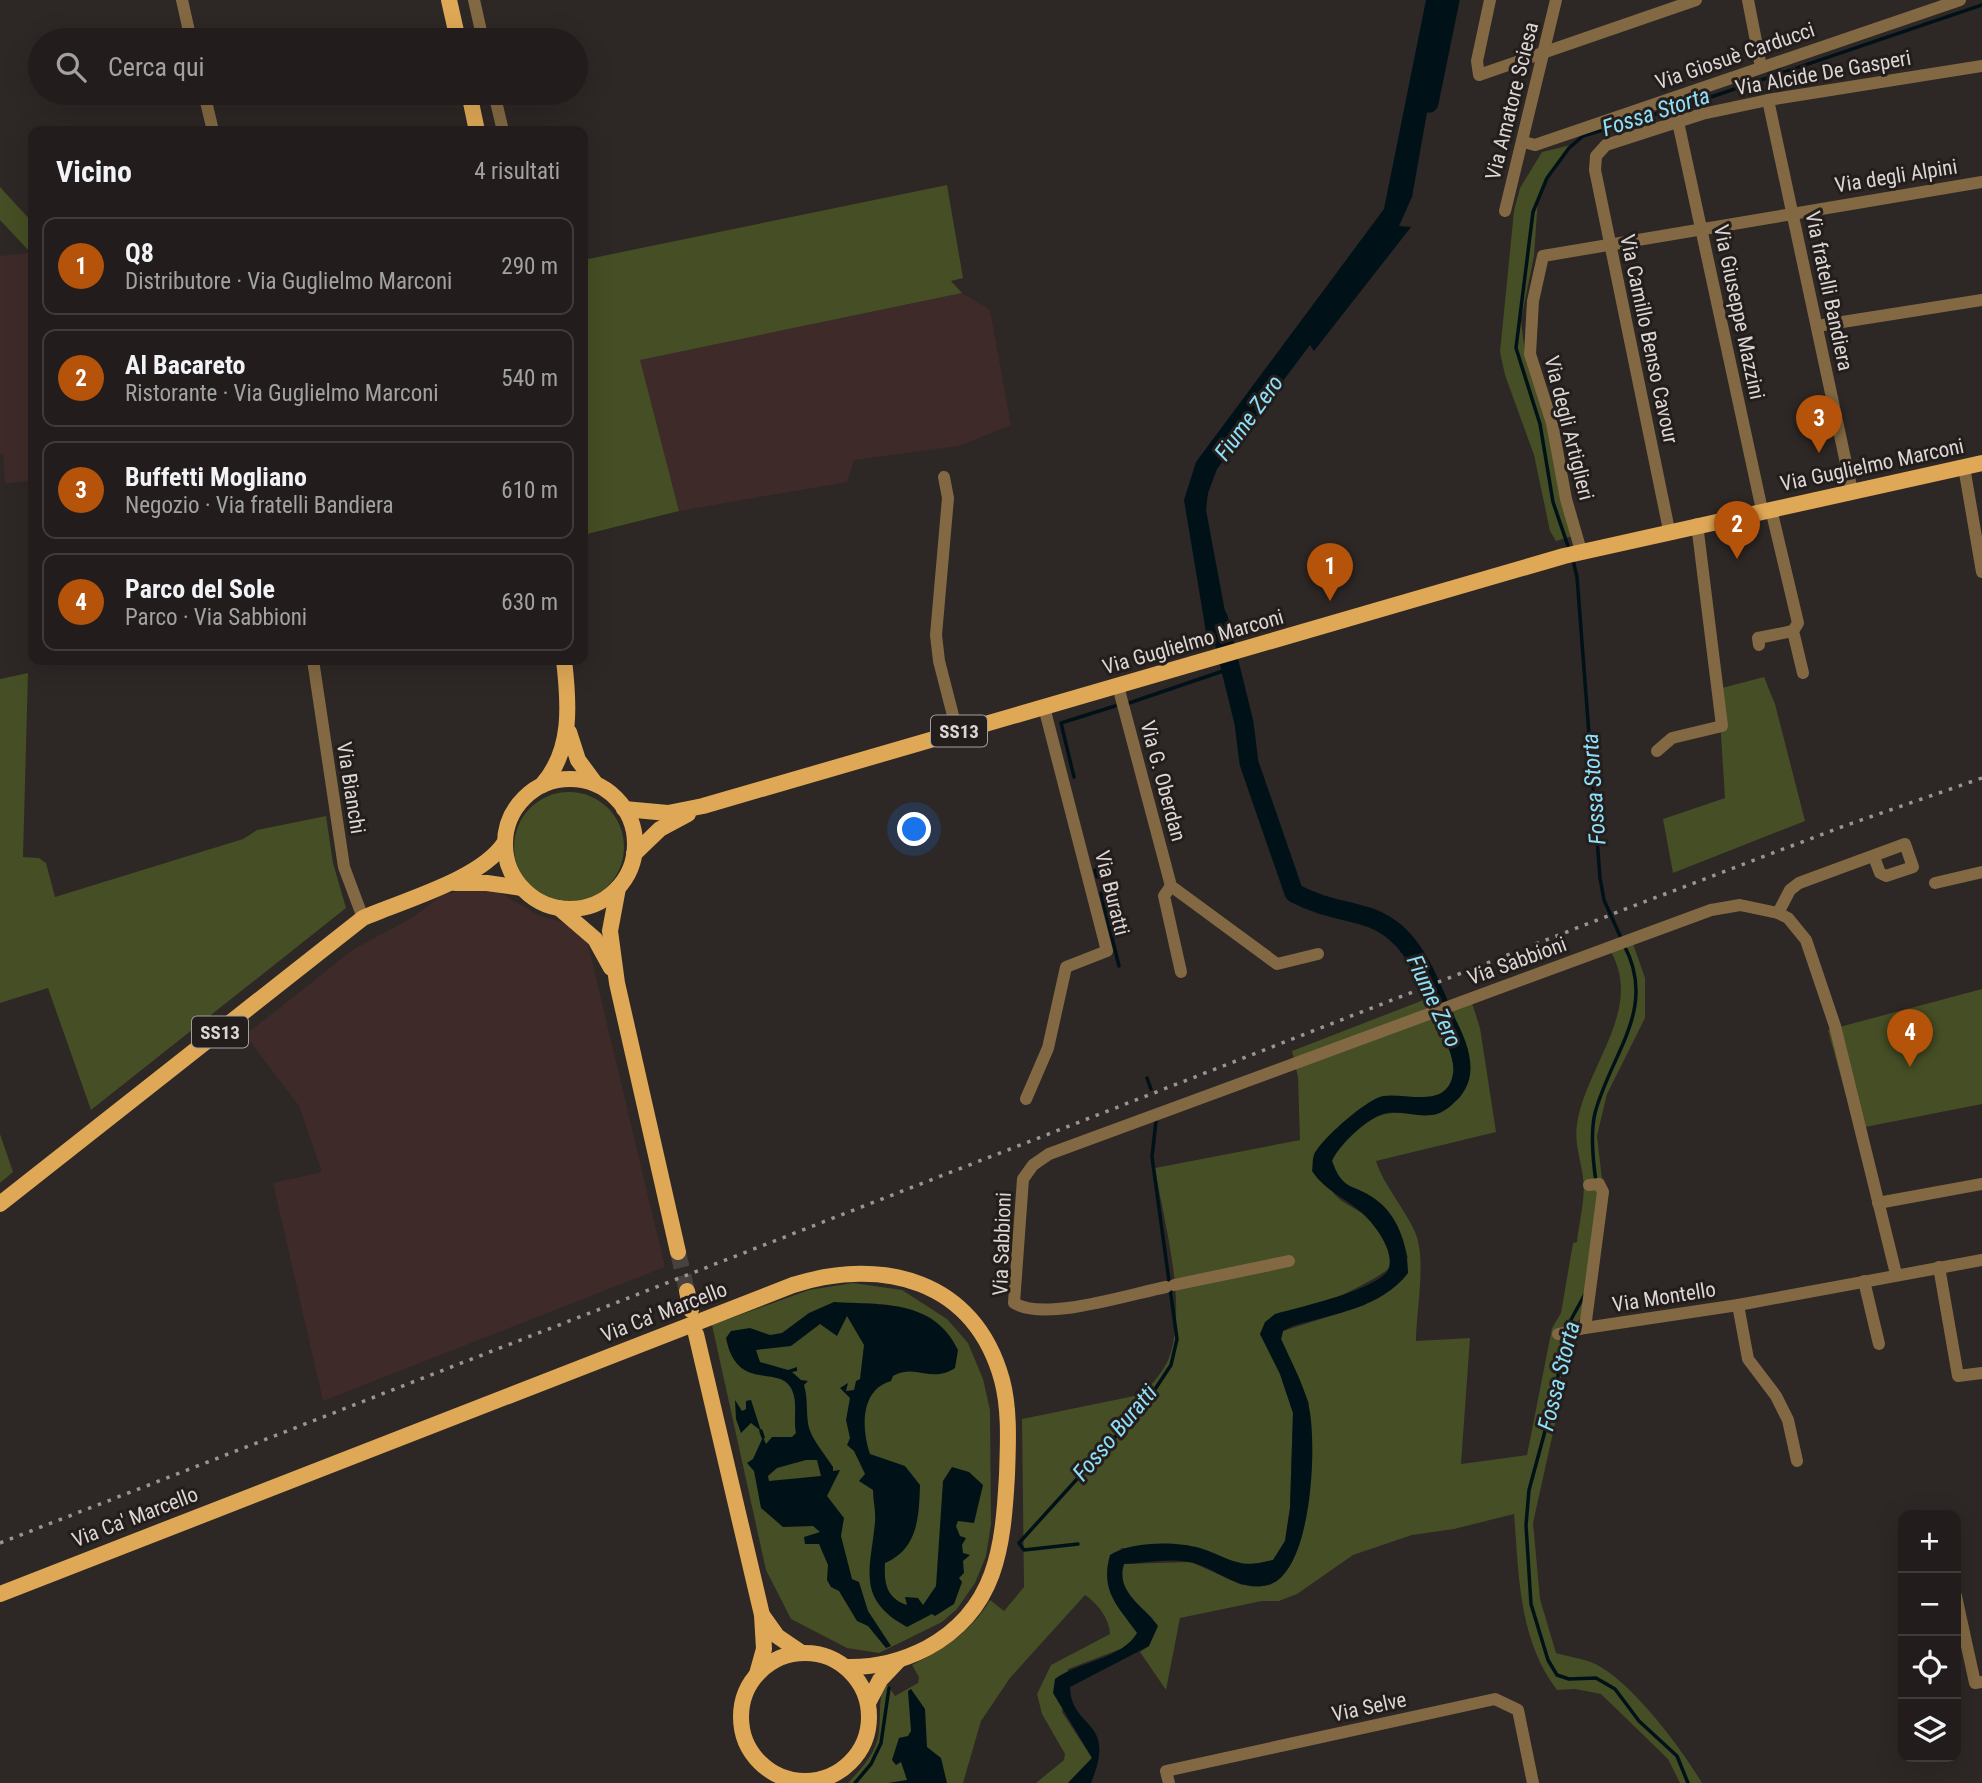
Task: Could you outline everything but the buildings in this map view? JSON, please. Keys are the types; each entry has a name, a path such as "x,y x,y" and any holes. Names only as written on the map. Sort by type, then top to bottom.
{"main road":[{"path":"449,0 455,28"},
{"path":"472,105 476,126"},
{"name":"Via Guglielmo Marconi","path":"624,809 668,813 703,806 1581,551 1982,463"},
{"path":"542,785 563,753 567,723 564,665"},
{"path":"567,723 578,760 589,778 624,809 633,832 634,854"},
{"path":"542,785 574,779 599,786"},
{"name":"SS13","path":"0,1204 363,918 409,897 452,883 488,861 505,842 507,828 516,808 542,785"},
{"name":"Via Guglielmo Marconi","path":"618,887 630,868 634,854 660,829 703,806"},
{"path":"505,842 510,870 522,888"},
{"name":"SS13","path":"452,883 487,883 522,888 539,901 559,908"},
{"path":"559,908 588,906 601,901 618,887"},
{"path":"618,887 610,932 617,983 678,1252"},
{"path":"559,908 594,939 617,983"},
{"name":"Via Ca' Marcello","path":"0,1594 793,1285 836,1274 871,1272 906,1278 928,1288 966,1317 984,1339 997,1365 1007,1407 1006,1503 999,1552 991,1580 977,1605 958,1627 934,1644 898,1661 870,1668 845,1667 825,1656 802,1653 777,1636 762,1615"},
{"path":"687,1291 691,1310"},
{"name":"Via Ca' Marcello","path":"696,1334 762,1615 764,1649 757,1674 744,1696 742,1732 761,1765 795,1782 837,1778 865,1742 869,1730 868,1703 880,1680 898,1661"},
{"path":"757,1674 777,1659 802,1653"},
{"path":"845,1667 863,1689 868,1703"}],"street":[{"path":"182,0 188,28"},
{"path":"474,0 480,28"},
{"path":"1490,0 1477,61 1479,75 1696,0"},
{"name":"Via Amatore Sciesa","path":"1505,211 1524,142 1556,0"},
{"path":"1748,0 1761,67"},
{"name":"Via Giosuè Carducci","path":"1524,142 1535,145 1960,0"},
{"name":"Via Alcide De Gasperi","path":"1596,156 1606,145 1678,122 1768,100 1982,65"},
{"name":"Via fratelli Bandiera","path":"1768,100 1852,491"},
{"path":"207,105 212,126"},
{"path":"497,105 502,126"},
{"name":"Via Giuseppe Mazzini","path":"1678,122 1766,510"},
{"name":"Via Camillo Benso Cavour","path":"1596,156 1595,170 1670,530"},
{"name":"Via degli Alpini","path":"1610,244 1982,182"},
{"name":"Via degli Artiglieri","path":"1581,551 1566,499 1552,423 1530,354 1533,301 1543,256 1610,244"},
{"path":"1817,326 1982,300"},
{"path":"1964,467 1982,572"},
{"path":"944,477 948,498 936,635 939,661 957,731"},
{"name":"Via Guglielmo Marconi","path":"1766,510 1798,623 1793,631 1803,673"},
{"path":"1657,751 1672,738 1722,726 1697,524"},
{"path":"1759,646 1758,638 1793,631"},
{"name":"Via Bianchi","path":"314,665 344,867 363,918"},
{"name":"Via G. Oberdan","path":"1118,686 1171,886 1164,896 1181,972"},
{"name":"Via Buratti","path":"1026,1099 1048,1048 1066,967 1107,951 1044,707"},
{"path":"1778,914 1790,890 1799,883 1874,857"},
{"path":"1935,883 1982,872"},
{"path":"1171,886 1277,964 1318,954"},
{"name":"Via Sabbioni","path":"1289,1261 1071,1306 1026,1310 1014,1303 1023,1179 1033,1166 1049,1154 1711,910 1740,905 1788,918 1807,940 1835,1026 1896,1274"},
{"name":"Via Montello","path":"1594,1184 1603,1192 1585,1328 1738,1305 1982,1260"},
{"path":"1878,1203 1982,1184"},
{"path":"1939,1267 1958,1376 1982,1373"},
{"path":"1864,1282 1879,1344"},
{"name":"Via Montello","path":"1738,1305 1748,1359 1782,1408 1797,1461"},
{"path":"1563,1333 1585,1328"},
{"path":"1961,1619 1975,1683 1982,1682"},
{"name":"Via Selve","path":"1169,1783 1166,1771 1495,1699 1518,1710 1533,1783"}],"shaded area":[{"path":"28,253 28,481 5,484 3,454 0,454 0,256"},
{"path":"962,293 990,310 1011,425 959,446 854,460 847,482 679,511 639,360"},
{"path":"478,888 497,891 538,915 572,925 588,944 665,1267 323,1401 273,1183 322,1172 299,1106 245,1035 354,949 415,916 443,894"}],"green space":[{"path":"1571,145 1552,170 1538,199 1534,256 1521,320 1525,354 1542,400 1573,536 1556,541 1550,531 1534,455 1505,375 1500,352 1514,211 1520,188 1542,152"},
{"path":"947,185 963,278 951,281 962,293 640,360 679,511 588,534 588,259"},
{"path":"0,187 28,218 28,250 0,220"},
{"path":"28,673 23,857 39,858 46,863 55,897 243,839 257,830 326,816 333,863 346,908 91,1110 48,988 0,1003 0,679"},
{"path":"1764,677 1775,704 1805,821 1673,873 1663,819 1725,798 1718,689"},
{"path":"569,792 590,796 608,808 620,826 624,847 620,868 608,886 590,898 569,902 548,898 530,886 518,868 514,847 518,826 530,808 548,796"},
{"path":"1631,938 1645,978 1645,1018 1607,1094 1597,1136 1602,1179 1582,1316 1571,1330 1558,1392 1562,1392 1533,1523 1540,1599 1556,1653 1593,1663 1623,1684 1654,1716 1702,1783 1680,1783 1668,1759 1601,1694 1575,1689 1557,1690 1544,1670 1528,1628 1520,1583 1514,1514 1454,1529 1412,1535 1353,1555 1297,1594 1279,1601 1262,1601 1180,1618 1166,1690 1140,1652 1149,1646 1153,1619 1125,1588 1122,1573 1124,1564 1191,1562 1242,1585 1293,1560 1309,1403 1281,1339 1283,1331 1365,1305 1408,1258 1400,1234 1388,1212 1376,1200 1345,1183 1332,1161 1355,1133 1379,1116 1399,1113 1437,1114 1468,1050 1448,1006 1470,997 1480,1028 1496,1132 1376,1161 1415,1232 1418,1243 1421,1270 1416,1341 1470,1338 1461,1464 1527,1455 1552,1328 1561,1313 1573,1243 1577,1242 1584,1185 1577,1145 1577,1124 1591,1079 1618,1014 1621,992 1618,969 1608,947"},
{"path":"1982,989 1982,1104 1855,1129 1828,1030"},
{"path":"1426,999 1451,1056 1453,1074 1449,1086 1431,1097 1395,1096 1374,1100 1349,1118 1314,1154 1333,1193 1369,1219 1377,1229 1387,1248 1389,1267 1352,1290 1260,1334 1280,1374 1293,1413 1290,1508 1285,1541 1273,1560 1243,1566 1199,1548 1121,1548 1115,1602 1138,1633 1131,1645 1068,1669 1062,1712 1092,1758 1068,1783 1036,1783 1064,1760 1065,1754 1042,1714 1037,1694 1051,1665 1110,1634 1108,1622 1102,1612 1085,1595 1010,1678 981,1721 963,1783 848,1783 872,1753 878,1739 881,1694 885,1682 895,1696 918,1683 919,1677 912,1665 966,1630 990,1600 1004,1611 1024,1587 1022,1419 1144,1394 1167,1363 1174,1337 1175,1289 1155,1168 1300,1140 1298,1077 1292,1051"},
{"path":"0,1134 13,1172 0,1183"},
{"path":"853,1283 902,1290 947,1319 968,1343 983,1379 990,1410 991,1524 986,1556 975,1583 957,1609 942,1622 879,1653 847,1648 791,1619 766,1570 712,1325 809,1290"}],"water":[{"path":"1426,0 1447,0 1412,197 1399,226 1411,227 1314,351 1310,345 1217,469 1208,493 1206,510 1230,638 1208,644 1184,500 1196,462 1384,209"},
{"path":"1441,993 1461,1031 1470,1059 1467,1086 1459,1098 1437,1114 1389,1113 1376,1117 1353,1134 1332,1161 1340,1178 1349,1186 1375,1199 1396,1222 1404,1242 1408,1273 1397,1285 1370,1302 1283,1331 1281,1339 1299,1378 1311,1420 1312,1473 1309,1503 1295,1557 1283,1575 1268,1585 1257,1586 1237,1582 1188,1562 1124,1564 1122,1574 1127,1591 1158,1626 1149,1646 1070,1687 1072,1701 1096,1735 1099,1746 1098,1762 1091,1783 1068,1783 1092,1758 1053,1693 1055,1679 1121,1649 1137,1633 1112,1597 1107,1578 1110,1555 1141,1545 1179,1544 1200,1548 1235,1562 1251,1564 1273,1560 1285,1541 1290,1508 1293,1413 1280,1374 1260,1334 1265,1322 1275,1314 1355,1290 1383,1276 1389,1268 1388,1249 1377,1230 1362,1213 1318,1179 1312,1171 1313,1159 1318,1148 1334,1131 1376,1099 1392,1095 1434,1096 1449,1085 1453,1074 1451,1056 1426,999"},
{"path":"834,1302 905,1308 935,1321 948,1333 958,1350 955,1368 946,1372 909,1372 893,1376 891,1381 873,1393 866,1412 865,1434 870,1454 905,1466 920,1485 919,1509 910,1541 896,1557 885,1563 888,1589 900,1602 907,1605 905,1597 918,1598 923,1605 936,1586 943,1481 952,1467 969,1472 983,1485 974,1523 958,1521 956,1526 960,1536 966,1538 962,1545 963,1553 970,1555 963,1561 964,1573 959,1578 962,1582 954,1604 935,1616 932,1614 907,1627 891,1616 873,1594 870,1568 875,1518 873,1490 859,1481 865,1474 854,1451 847,1445 850,1438 846,1420 850,1398 840,1388 848,1383 846,1391 854,1390 856,1381 860,1379 864,1345 847,1316 837,1336 820,1324 791,1346 756,1350 760,1362 788,1370 797,1367 797,1371 792,1372 801,1380 808,1381 804,1385 809,1429 833,1471 840,1470 827,1496 844,1518 841,1536 852,1579 859,1582 868,1611 891,1646 886,1648 868,1626 857,1621 839,1591 831,1587 827,1580 828,1565 819,1544 805,1544 804,1537 820,1532 813,1526 783,1527 761,1508 754,1471 747,1463 753,1459 763,1437 766,1444 772,1437 792,1437 796,1433 795,1400 786,1382 749,1372 739,1366 726,1338 731,1331 750,1328 770,1335 782,1333 809,1313","holes":["806,1460 817,1460 821,1476 769,1481 768,1476 777,1468"]},
{"path":"735,1400 742,1411 746,1409 746,1401 751,1400 761,1431 751,1423 741,1433 736,1419"},
{"path":"911,1689 925,1709 927,1747 941,1758 947,1783 888,1783 907,1780 901,1762 896,1765 892,1760 899,1738 908,1736 911,1731 908,1691"}],"waterway":[{"name":"Fiume Zero","path":"1429,103 1450,0"},
{"name":"Fossa Storta","path":"1569,549 1553,502 1540,424 1516,348 1533,212 1547,178 1569,148 1583,136 1705,99 1982,5"},
{"name":"Fossa Storta","path":"1573,560 1577,577 1600,878 1604,900 1621,938"},
{"name":"Fiume Zero","path":"1218,617 1244,723 1249,763 1294,893 1321,904 1365,916 1395,932 1416,957 1445,1018"},
{"name":"Fosso Buratti","path":"1129,703 1229,669"},
{"name":"Fosso Buratti","path":"1074,777 1061,723 1115,706"},
{"name":"Fosso Buratti","path":"1095,870 1097,877"},
{"name":"Fosso Buratti","path":"1101,893 1119,966"},
{"name":"Fossa Storta","path":"1596,1182 1593,1121 1634,1010 1636,990 1633,968 1624,945"},
{"name":"Fosso Buratti","path":"1147,1078 1151,1089"},
{"name":"Fosso Buratti","path":"1078,1544 1024,1550 1019,1543 1146,1403 1171,1365 1177,1339 1152,1157 1156,1121"},
{"name":"Fossa Storta","path":"1585,1294 1567,1327 1554,1398 1529,1490 1526,1525 1531,1604 1548,1660 1557,1675 1569,1679 1596,1678 1615,1689 1639,1721 1677,1756 1688,1783"},
{"path":"761,1431 763,1437"},
{"path":"855,1783 871,1764 881,1743 889,1688"}],"tunnel":[{"path":"678,1252 687,1291"}],"railway":[{"path":"0,1543 1623,910 1844,826 1982,778"}],"place":[{"name":"Buffetti Mogliano","path":"1819,453"},
{"name":"Al Bacareto","path":"1737,559"},
{"name":"Q8","path":"1330,601"},
{"name":"Parco del Sole","path":"1910,1067"}]}
